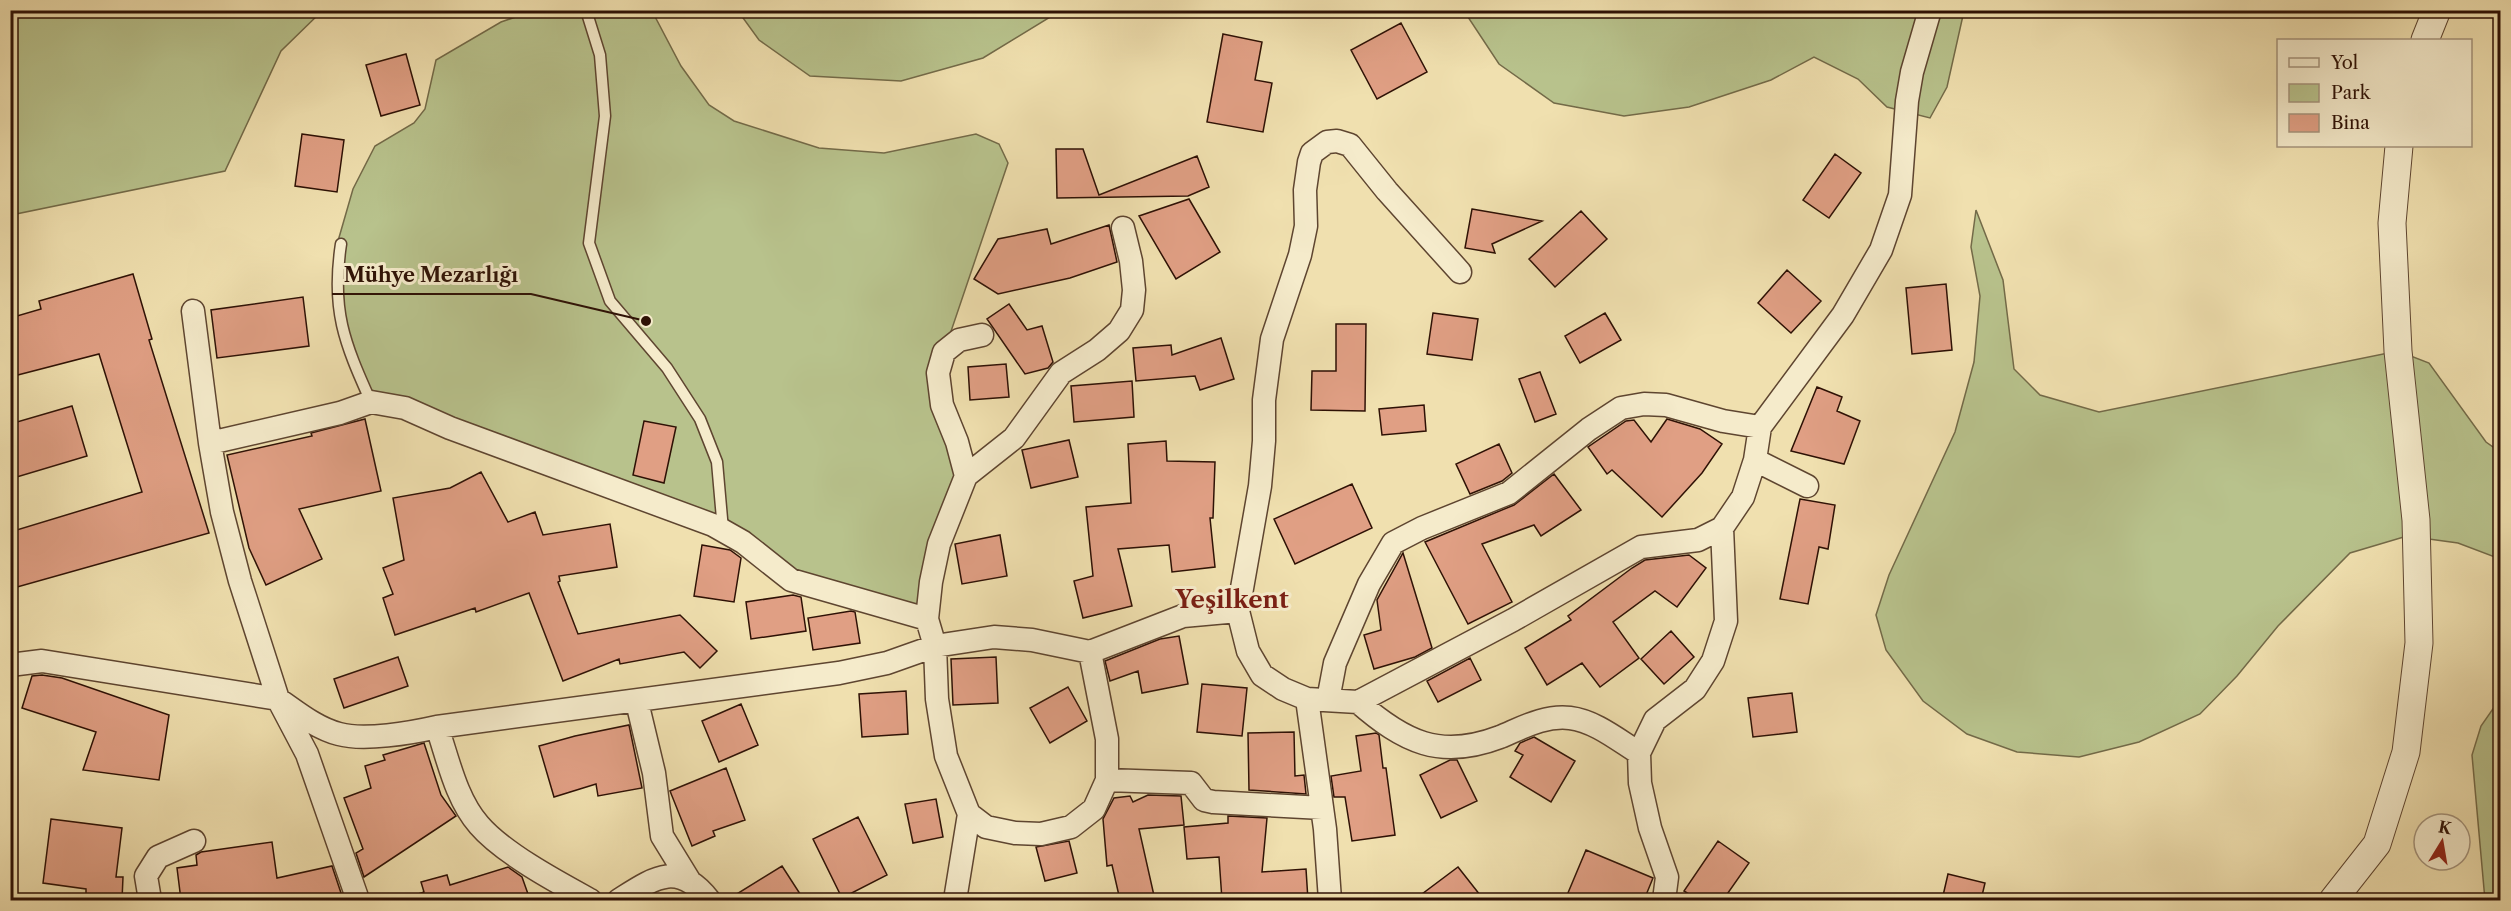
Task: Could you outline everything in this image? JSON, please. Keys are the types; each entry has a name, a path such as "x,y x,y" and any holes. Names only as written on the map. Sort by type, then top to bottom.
{"street":[{"path":"1460,272 1387,191 1350,145 1337,141 1328,142 1312,153 1305,190 1306,226 1300,255 1272,339 1264,400 1264,441 1260,486 1238,610 1248,651 1262,675 1283,689 1318,700 1358,702 1513,620 1641,547 1698,540 1722,528 1743,497 1755,460 1760,428 1843,315 1881,250 1900,195 1907,101 1912,72 1929,10"},
{"path":"2425,39 2437,10"},
{"path":"2333,900 2377,844 2406,752 2419,643 2416,520 2398,351 2392,223 2399,147"},
{"path":"955,900 969,814 946,756 937,699 935,646 927,619 931,582 939,544 966,476 1014,438 1061,373 1097,350 1111,337 1132,310 1133,281 1123,228"},
{"path":"193,311 210,443 222,512 240,581 278,699 307,754 358,900"},
{"path":"966,476 957,442 942,405 938,373 944,352 959,340 982,335"},
{"path":"210,443 340,413 371,402 405,408 450,428 713,525 743,542 791,580 927,619"},
{"path":"1330,900 1322,808 1318,700 1369,584 1393,543 1422,528 1509,493 1543,468 1588,429 1621,408 1644,404 1666,405 1723,421 1760,428"},
{"path":"1755,460 1807,486"},
{"path":"1664,900 1667,878 1650,828 1640,783 1639,753 1655,720 1695,689 1713,661 1726,621 1722,528"},
{"path":"10,665 42,661 278,699 310,722 340,735 376,735 638,702 839,673 887,663 935,646 994,636 1032,640 1090,652 1183,616 1238,610"},
{"path":"969,814 986,826 1015,833 1041,834 1071,827 1094,808 1107,780 1107,739 1090,652"},
{"path":"638,702 654,773 662,836 689,880 709,900"},
{"path":"1358,702 1381,722 1408,739 1439,747 1474,746 1530,723 1569,718 1598,728 1639,753"},
{"path":"436,727 460,795 478,825 506,848 590,900"},
{"path":"1107,780 1191,783 1204,800 1213,802 1322,808"},
{"path":"150,900 146,876 158,857 194,842"},
{"path":"619,900 652,879 672,875 689,880"}],"lane":[{"path":"586,10 600,55 605,116 589,243 610,301 667,368 700,419 717,462 723,531"},
{"path":"341,244 337,286 342,328 348,350 371,402"}],"green space":[{"path":"11,10 322,11 281,51 225,171 11,215"},
{"path":"533,11 652,11 681,66 709,105 734,121 819,148 884,153 976,134 999,144 1008,163 944,352 966,476 927,619 791,580 743,542 371,402 356,380 342,344 333,299 336,248 353,189 375,146 414,123 425,109 436,60 501,22"},
{"path":"738,11 1060,11 983,58 901,81 810,76 759,40"},
{"path":"1464,11 1964,11 1947,87 1930,118 1887,107 1858,79 1814,57 1771,80 1689,107 1624,116 1554,103 1499,64"},
{"path":"1976,210 2003,280 2014,369 2040,395 2099,412 2398,351 2429,363 2486,442 2500,452 2500,559 2458,543 2407,536 2350,553 2278,626 2237,676 2200,714 2139,742 2079,757 2017,752 1967,734 1923,701 1886,650 1876,615 1889,575 1955,432 1974,362 1980,296 1971,247"},
{"path":"2500,690 2500,900 2485,900 2472,755 2481,726 2495,706"}],"building":[{"path":"1401,23 1427,72 1377,99 1351,50"},
{"path":"1223,34 1262,42 1255,80 1272,83 1263,132 1207,122"},
{"path":"406,54 420,105 381,116 366,65"},
{"path":"302,134 344,140 337,192 295,186"},
{"path":"1056,149 1083,149 1099,195 1197,156 1209,187 1188,196 1057,198"},
{"path":"1835,154 1861,173 1829,218 1803,200"},
{"path":"1189,199 1220,252 1176,279 1139,216"},
{"path":"1472,209 1542,221 1492,244 1495,253 1465,248"},
{"path":"1581,211 1607,239 1555,287 1529,259"},
{"path":"1109,225 1117,262 1070,278 998,294 974,279 998,239 1047,229 1051,244"},
{"path":"1787,270 1821,301 1791,333 1758,303"},
{"path":"133,274 152,339 149,340 209,533 10,589 10,532 142,492 99,354 10,377 10,318 41,309 39,301"},
{"path":"1946,284 1952,350 1912,354 1906,288"},
{"path":"303,297 309,346 217,358 211,310"},
{"path":"1009,304 1027,330 1042,326 1053,362 1048,368 1025,374 987,319"},
{"path":"1433,313 1478,319 1472,360 1427,354"},
{"path":"1605,313 1621,340 1580,363 1565,336"},
{"path":"1336,324 1366,324 1365,411 1311,410 1312,371 1336,371"},
{"path":"1221,338 1234,379 1200,390 1195,376 1136,381 1133,348 1171,345 1172,355"},
{"path":"1006,364 1009,397 970,400 968,367"},
{"path":"1540,372 1556,414 1535,422 1519,379"},
{"path":"1132,381 1134,417 1074,422 1071,386"},
{"path":"1817,387 1842,397 1837,411 1860,421 1844,464 1791,451"},
{"path":"1424,405 1426,431 1382,435 1379,409"},
{"path":"72,406 87,456 10,479 10,424"},
{"path":"365,419 381,491 299,509 322,559 266,585 249,548 227,455 312,436 311,433"},
{"path":"1667,419 1700,429 1722,444 1702,473 1662,517 1612,470 1607,474 1588,447 1626,421 1634,420 1651,442"},
{"path":"644,421 676,427 664,483 633,475"},
{"path":"1069,440 1078,477 1031,488 1022,450"},
{"path":"1166,441 1167,461 1215,462 1213,518 1210,518 1215,567 1172,572 1169,545 1118,549 1132,606 1083,618 1074,581 1093,576 1086,507 1131,503 1128,444"},
{"path":"1499,444 1512,473 1502,481 1470,494 1456,464"},
{"path":"481,472 508,522 535,512 543,535 610,524 617,567 559,576 560,581 558,582 578,634 680,615 717,651 700,668 684,652 620,664 619,659 563,681 529,593 476,612 475,608 395,635 383,598 393,594 383,568 404,560 393,498 450,488"},
{"path":"1554,474 1581,510 1541,536 1534,525 1482,544 1512,602 1468,624 1425,542 1514,505"},
{"path":"1352,484 1372,528 1295,564 1274,519"},
{"path":"1800,499 1835,505 1828,549 1819,547 1808,604 1780,599"},
{"path":"1000,535 1007,576 962,584 955,544"},
{"path":"702,545 730,550 741,558 734,602 694,596"},
{"path":"1403,553 1432,648 1415,657 1374,669 1364,635 1381,630 1377,600"},
{"path":"1689,555 1706,568 1677,607 1655,591 1613,622 1639,658 1600,687 1582,663 1547,685 1525,648 1571,620 1568,616 1645,560"},
{"path":"793,595 801,597 806,631 751,639 746,602"},
{"path":"855,612 860,643 813,650 808,618"},
{"path":"1671,631 1694,657 1664,684 1641,659"},
{"path":"1179,636 1188,684 1142,693 1138,671 1110,681 1105,661 1160,639"},
{"path":"398,657 408,686 344,708 334,679"},
{"path":"996,657 998,703 953,705 951,659"},
{"path":"1470,658 1481,680 1438,702 1427,681"},
{"path":"32,676 62,678 169,715 159,780 83,770 96,732 22,708"},
{"path":"1202,684 1247,688 1242,736 1197,732"},
{"path":"1068,687 1087,721 1050,743 1030,708"},
{"path":"906,691 908,734 862,737 859,694"},
{"path":"1792,693 1797,732 1753,737 1748,698"},
{"path":"741,704 758,745 719,762 702,721"},
{"path":"629,725 642,788 598,796 596,784 554,797 539,746"},
{"path":"1294,732 1295,776 1304,775 1306,794 1249,790 1248,733"},
{"path":"1376,733 1379,735 1383,768 1386,768 1395,835 1352,841 1345,797 1334,797 1331,776 1361,771 1356,736"},
{"path":"1534,737 1575,761 1551,802 1510,777 1523,755 1515,751 1520,743"},
{"path":"424,743 441,795 456,816 364,877 356,853 363,849 344,798 371,788 365,766 385,760 383,755"},
{"path":"1450,760 1457,760 1477,801 1441,818 1420,775"},
{"path":"726,768 745,820 713,831 715,836 692,846 670,791"},
{"path":"1148,795 1181,796 1184,825 1139,829 1155,900 1120,900 1112,865 1107,866 1103,819 1114,798 1130,796 1133,802"},
{"path":"936,799 943,837 913,843 905,804"},
{"path":"1228,816 1267,818 1262,872 1306,869 1308,900 1222,900 1219,857 1187,859 1184,827 1228,823"},
{"path":"858,817 887,875 842,898 813,839"},
{"path":"51,819 122,828 116,877 123,877 122,900 86,900 86,889 43,883"},
{"path":"1069,841 1077,873 1045,881 1036,847"},
{"path":"1718,841 1749,863 1723,900 1698,900 1684,891"},
{"path":"272,842 277,878 332,866 341,893 330,900 181,900 177,868 197,865 196,855 201,852"},
{"path":"1586,850 1653,878 1644,900 1565,900"},
{"path":"782,866 804,900 727,900"},
{"path":"508,867 522,877 528,894 507,900 416,900 415,895 424,892 421,882 447,875 450,885"},
{"path":"1458,867 1484,900 1414,900"},
{"path":"1948,874 1985,883 1981,900 1942,900"}],"place":[{"name":"Mühye Mezarlığı","path":"646,321"}],"district":[{"name":"Yeşilkent","path":"1232,599"}]}
